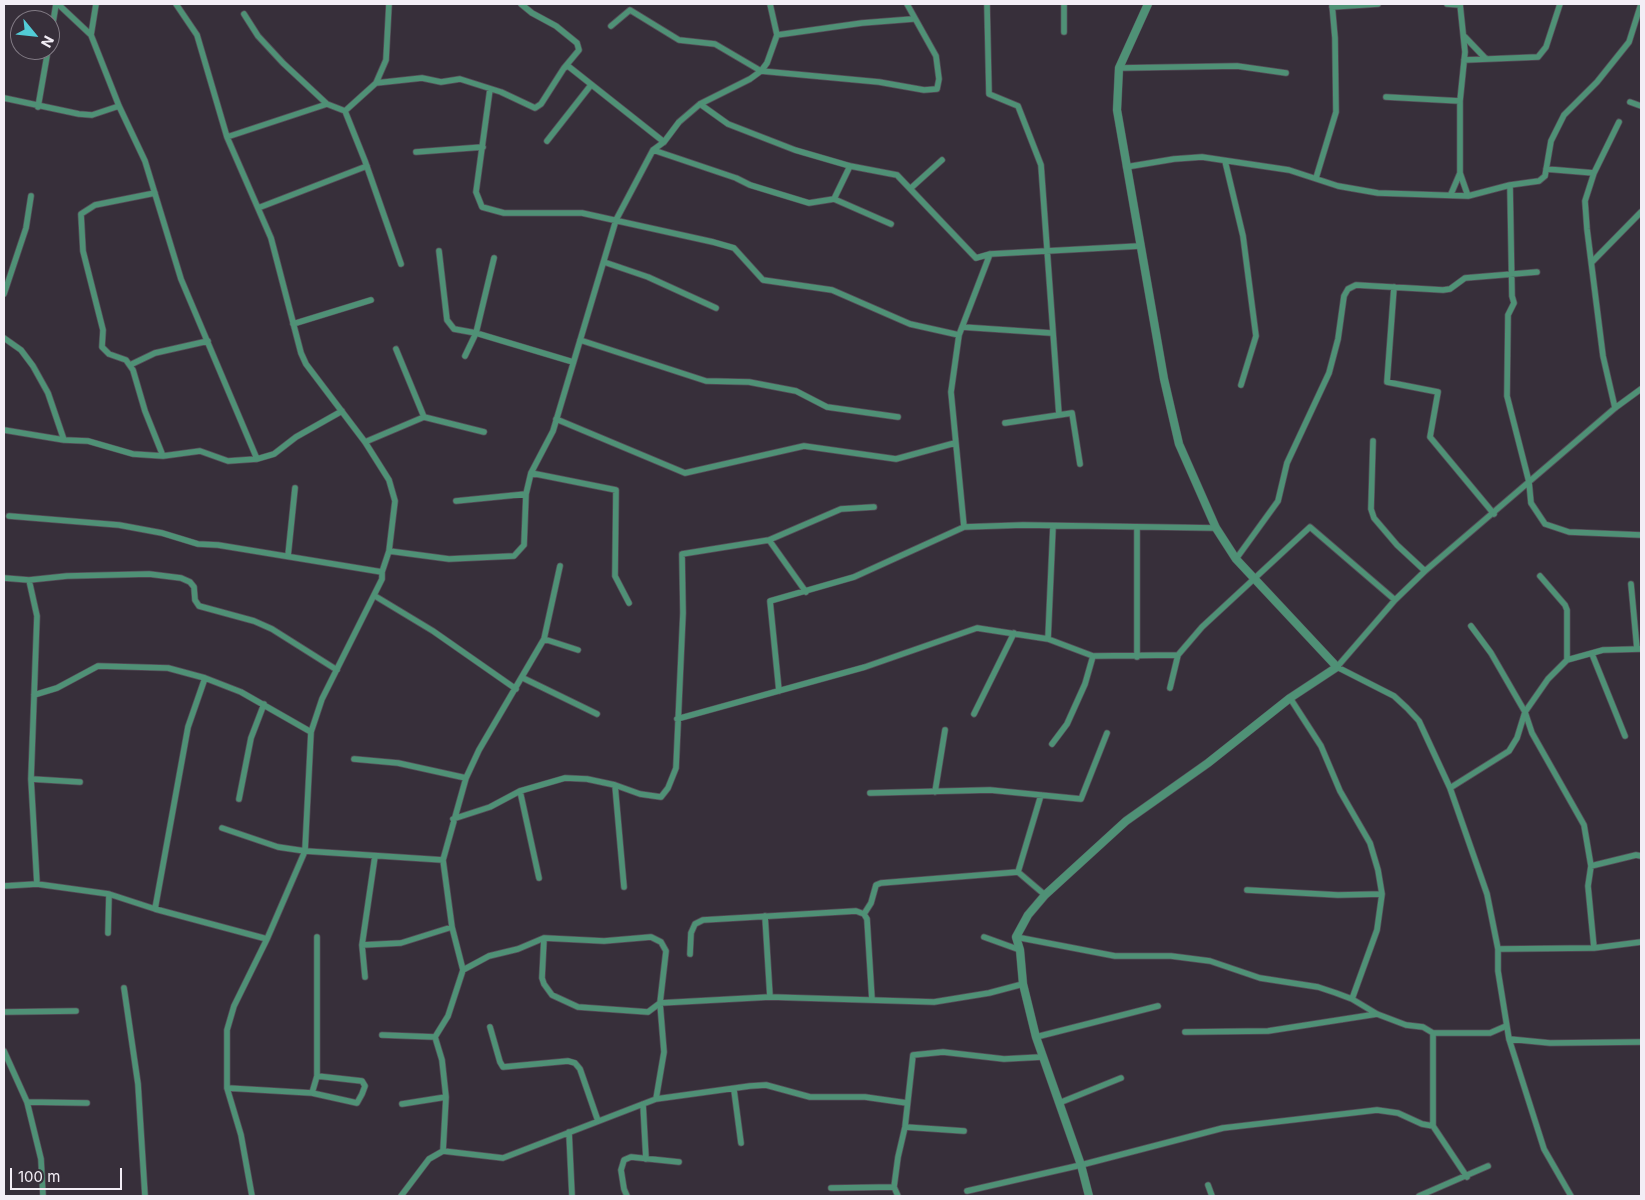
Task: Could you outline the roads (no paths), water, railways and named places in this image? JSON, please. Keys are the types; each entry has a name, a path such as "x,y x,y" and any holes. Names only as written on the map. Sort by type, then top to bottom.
{"street":[{"path":"57,4 91,34 119,106 144,161 181,280 257,459"},
{"path":"91,34 96,4"},
{"path":"176,4 197,35 227,137 277,256 293,324 306,364 366,442 394,491 396,501 389,551 382,572 382,579 322,699 311,732 305,851 267,940 234,1006 227,1030 226,1088 241,1135 252,1196"},
{"path":"345,111 376,83 386,60 389,4"},
{"path":"376,83 422,78 441,82 460,80 490,89 535,108 541,104 564,68 579,50 577,43 556,26 532,13 521,4"},
{"path":"389,551 449,559 514,556 524,545 526,494 531,473 553,431 616,220 653,150 664,142 679,122 700,104 741,84 761,71 767,63 777,35 770,4"},
{"path":"611,26 630,10 679,40 715,44 761,71 879,82 924,90 937,89 939,79 936,56 913,19 907,4"},
{"path":"987,4 989,94 1018,106 1038,154 1044,197 1051,333 1058,415"},
{"path":"1064,4 1064,32"},
{"path":"1148,4 1118,68 1117,110 1164,379 1179,444 1216,528 1253,579 1337,667 1394,696 1418,722 1450,788 1487,894 1498,949 1498,971 1509,1039 1544,1149 1571,1196"},
{"path":"1316,178 1336,112 1336,48 1332,5 1378,4"},
{"path":"1447,4 1460,4 1465,37 1460,101 1460,173 1468,196"},
{"path":"1464,60 1538,57 1546,47 1560,4"},
{"path":"1126,167 1202,157 1289,170 1338,186 1378,193 1468,196 1510,185 1539,181 1545,176 1552,141 1564,115 1597,82 1629,42 1641,4"},
{"path":"244,14 258,36 327,104 345,111 367,166 401,264"},
{"path":"777,35 862,23 913,19"},
{"path":"1465,37 1486,59"},
{"path":"38,107 46,60"},
{"path":"564,68 568,66 571,68 664,142"},
{"path":"1118,68 1237,66 1286,72"},
{"path":"547,141 591,85"},
{"path":"490,89 476,192 482,207 504,213 582,213 734,248 763,280 832,290 910,324 959,335"},
{"path":"1386,97 1460,101"},
{"path":"4,98 38,107 92,115 119,106"},
{"path":"1630,102 1641,106"},
{"path":"227,137 327,104"},
{"path":"700,104 728,124 795,150 850,166 897,176 911,188 976,258 990,254 1140,246"},
{"path":"1614,408 1603,356 1592,262 1586,229 1585,202 1594,173 1619,122"},
{"path":"416,152 483,147"},
{"path":"653,150 736,178 750,185 809,203 834,198 891,224"},
{"path":"911,188 942,160"},
{"path":"1225,161 1243,236 1256,336 1241,385"},
{"path":"258,208 367,166"},
{"path":"834,198 850,166"},
{"path":"1546,169 1594,173"},
{"path":"1451,194 1460,173"},
{"path":"1510,185 1514,303 1508,316 1507,396 1529,482 1531,503 1545,524 1569,532 1641,535"},
{"path":"155,193 95,204 81,214 83,251 103,330 102,347 109,354 126,360 130,365 163,456"},
{"path":"4,294 26,228 32,196"},
{"path":"1592,262 1641,212"},
{"path":"439,251 447,320 454,329 476,333 573,362"},
{"path":"964,527 951,392 959,335 990,254"},
{"path":"465,356 476,333 494,258"},
{"path":"604,262 648,277 716,308"},
{"path":"1236,558 1278,501 1287,463 1329,373 1338,339 1344,296 1348,289 1356,285 1443,290 1450,289 1465,278 1537,272"},
{"path":"1394,288 1387,382 1438,392 1430,437 1464,481 1494,514"},
{"path":"293,324 371,300"},
{"path":"962,327 1051,333"},
{"path":"4,338 21,350 33,366 48,393 64,440"},
{"path":"580,340 706,381 749,382 796,391 827,407 898,416"},
{"path":"130,365 155,353 208,341"},
{"path":"396,349 424,417"},
{"path":"1089,1196 1081,1165 1042,1057 1023,984 1020,950 1016,936 1028,915 1045,895 1126,821 1208,763 1290,698 1337,667 1395,600 1425,571 1494,514 1614,408 1641,389"},
{"path":"4,430 64,440 88,441 133,454 163,456 200,451 228,461 257,459 274,454 296,437 342,411"},
{"path":"1005,423 1072,413 1080,464"},
{"path":"366,442 424,417 484,432"},
{"path":"556,419 685,473 804,446 896,459 955,443"},
{"path":"1373,441 1370,509 1374,518 1397,545 1425,571"},
{"path":"531,473 616,490 615,576 629,603"},
{"path":"288,556 295,488"},
{"path":"456,501 526,494"},
{"path":"453,819 490,807 520,791 565,778 615,785 640,794 661,797 668,788 676,768 683,613 682,554 769,540 841,509 874,506"},
{"path":"9,516 119,525 162,533 198,544 288,556 382,572"},
{"path":"1048,639 1053,526"},
{"path":"779,691 770,601 854,577 964,527 1216,528"},
{"path":"1137,527 1137,657"},
{"path":"1170,688 1178,656 1202,627 1310,527 1395,600"},
{"path":"769,540 806,592"},
{"path":"443,1151 446,1097 442,1060 436,1036 448,1016 463,970 452,927 442,860 466,778 479,750 523,678 544,638 560,566"},
{"path":"4,578 29,580 67,576 149,574 181,578 190,582 194,587 195,600 199,606 254,621 272,629 337,670"},
{"path":"1540,576 1566,605 1567,660"},
{"path":"29,580 37,616 31,779 37,884"},
{"path":"1450,788 1509,751 1517,738 1525,712 1548,678 1567,660 1603,650 1639,649 1631,584"},
{"path":"375,596 433,631 516,689"},
{"path":"1471,626 1491,653 1525,712 1532,733 1584,825 1591,866 1588,886 1594,948"},
{"path":"677,719 865,667 977,628 1048,639 1093,656 1178,656"},
{"path":"974,714 1014,634"},
{"path":"544,638 578,650"},
{"path":"1592,654 1625,736"},
{"path":"1052,744 1067,724 1085,684 1093,656"},
{"path":"34,695 56,688 98,666 168,668 205,678 264,704 311,732"},
{"path":"155,909 188,727 205,678"},
{"path":"523,678 597,714"},
{"path":"1290,698 1321,746 1340,790 1370,843 1382,894 1377,930 1352,999"},
{"path":"239,799 251,738 264,704"},
{"path":"934,792 945,730"},
{"path":"870,793 990,790 1081,799 1107,733"},
{"path":"354,759 398,763 466,778"},
{"path":"31,779 80,782"},
{"path":"615,785 624,887"},
{"path":"520,791 539,878"},
{"path":"1018,872 1041,795"},
{"path":"222,828 278,847 305,851 442,860"},
{"path":"1591,866 1636,855 1641,856"},
{"path":"365,976 362,945 375,856"},
{"path":"864,914 872,903 876,885 881,883 1018,872 1045,895"},
{"path":"4,886 37,884 109,894 155,909 267,940"},
{"path":"1247,890 1338,895 1382,894"},
{"path":"108,933 109,894"},
{"path":"690,954 691,933 695,924 703,920 856,911 864,914 867,920 872,1000"},
{"path":"765,916 770,997"},
{"path":"362,945 401,942 452,927"},
{"path":"1016,936 1116,956 1171,956 1210,961 1260,978 1318,988 1352,999 1377,1014 1406,1025 1423,1027 1433,1033 1490,1033 1506,1026"},
{"path":"312,1093 317,1076 317,937"},
{"path":"463,970 490,956 518,949 544,938 604,940 651,937 661,942 666,951 660,1003 664,1052 656,1099"},
{"path":"984,937 1020,950"},
{"path":"544,938 542,978 552,995 578,1006 648,1012 660,1003 770,997 934,1002 989,993 1023,984"},
{"path":"1498,949 1594,948 1641,942"},
{"path":"124,988 138,1084 145,1196"},
{"path":"1036,1037 1158,1006"},
{"path":"4,1012 76,1011"},
{"path":"1185,1032 1268,1031 1377,1014"},
{"path":"490,1027 503,1067 568,1061 576,1063 580,1069 598,1121"},
{"path":"1433,1033 1433,1126 1467,1177"},
{"path":"382,1035 436,1036"},
{"path":"1509,1039 1550,1043 1641,1042"},
{"path":"4,1051 28,1102 41,1158 43,1196"},
{"path":"898,1196 894,1187 905,1127 912,1058 918,1053 943,1052 1004,1059 1042,1057"},
{"path":"226,1088 312,1093 357,1103 365,1086 362,1081 317,1076"},
{"path":"1059,1102 1121,1078"},
{"path":"401,1196 429,1159 443,1151 503,1158 656,1099 766,1085 810,1096 866,1097 907,1104"},
{"path":"734,1090 741,1143"},
{"path":"402,1104 446,1097"},
{"path":"28,1102 87,1103"},
{"path":"643,1104 646,1159"},
{"path":"967,1191 1081,1165 1223,1128 1377,1110 1398,1113 1422,1124 1433,1126"},
{"path":"905,1127 964,1131"},
{"path":"569,1132 572,1196"},
{"path":"628,1196 624,1189 621,1170 624,1160 632,1157 678,1162"},
{"path":"1419,1196 1467,1177 1488,1166"},
{"path":"1208,1185 1212,1196"},
{"path":"831,1188 894,1187"}]}
